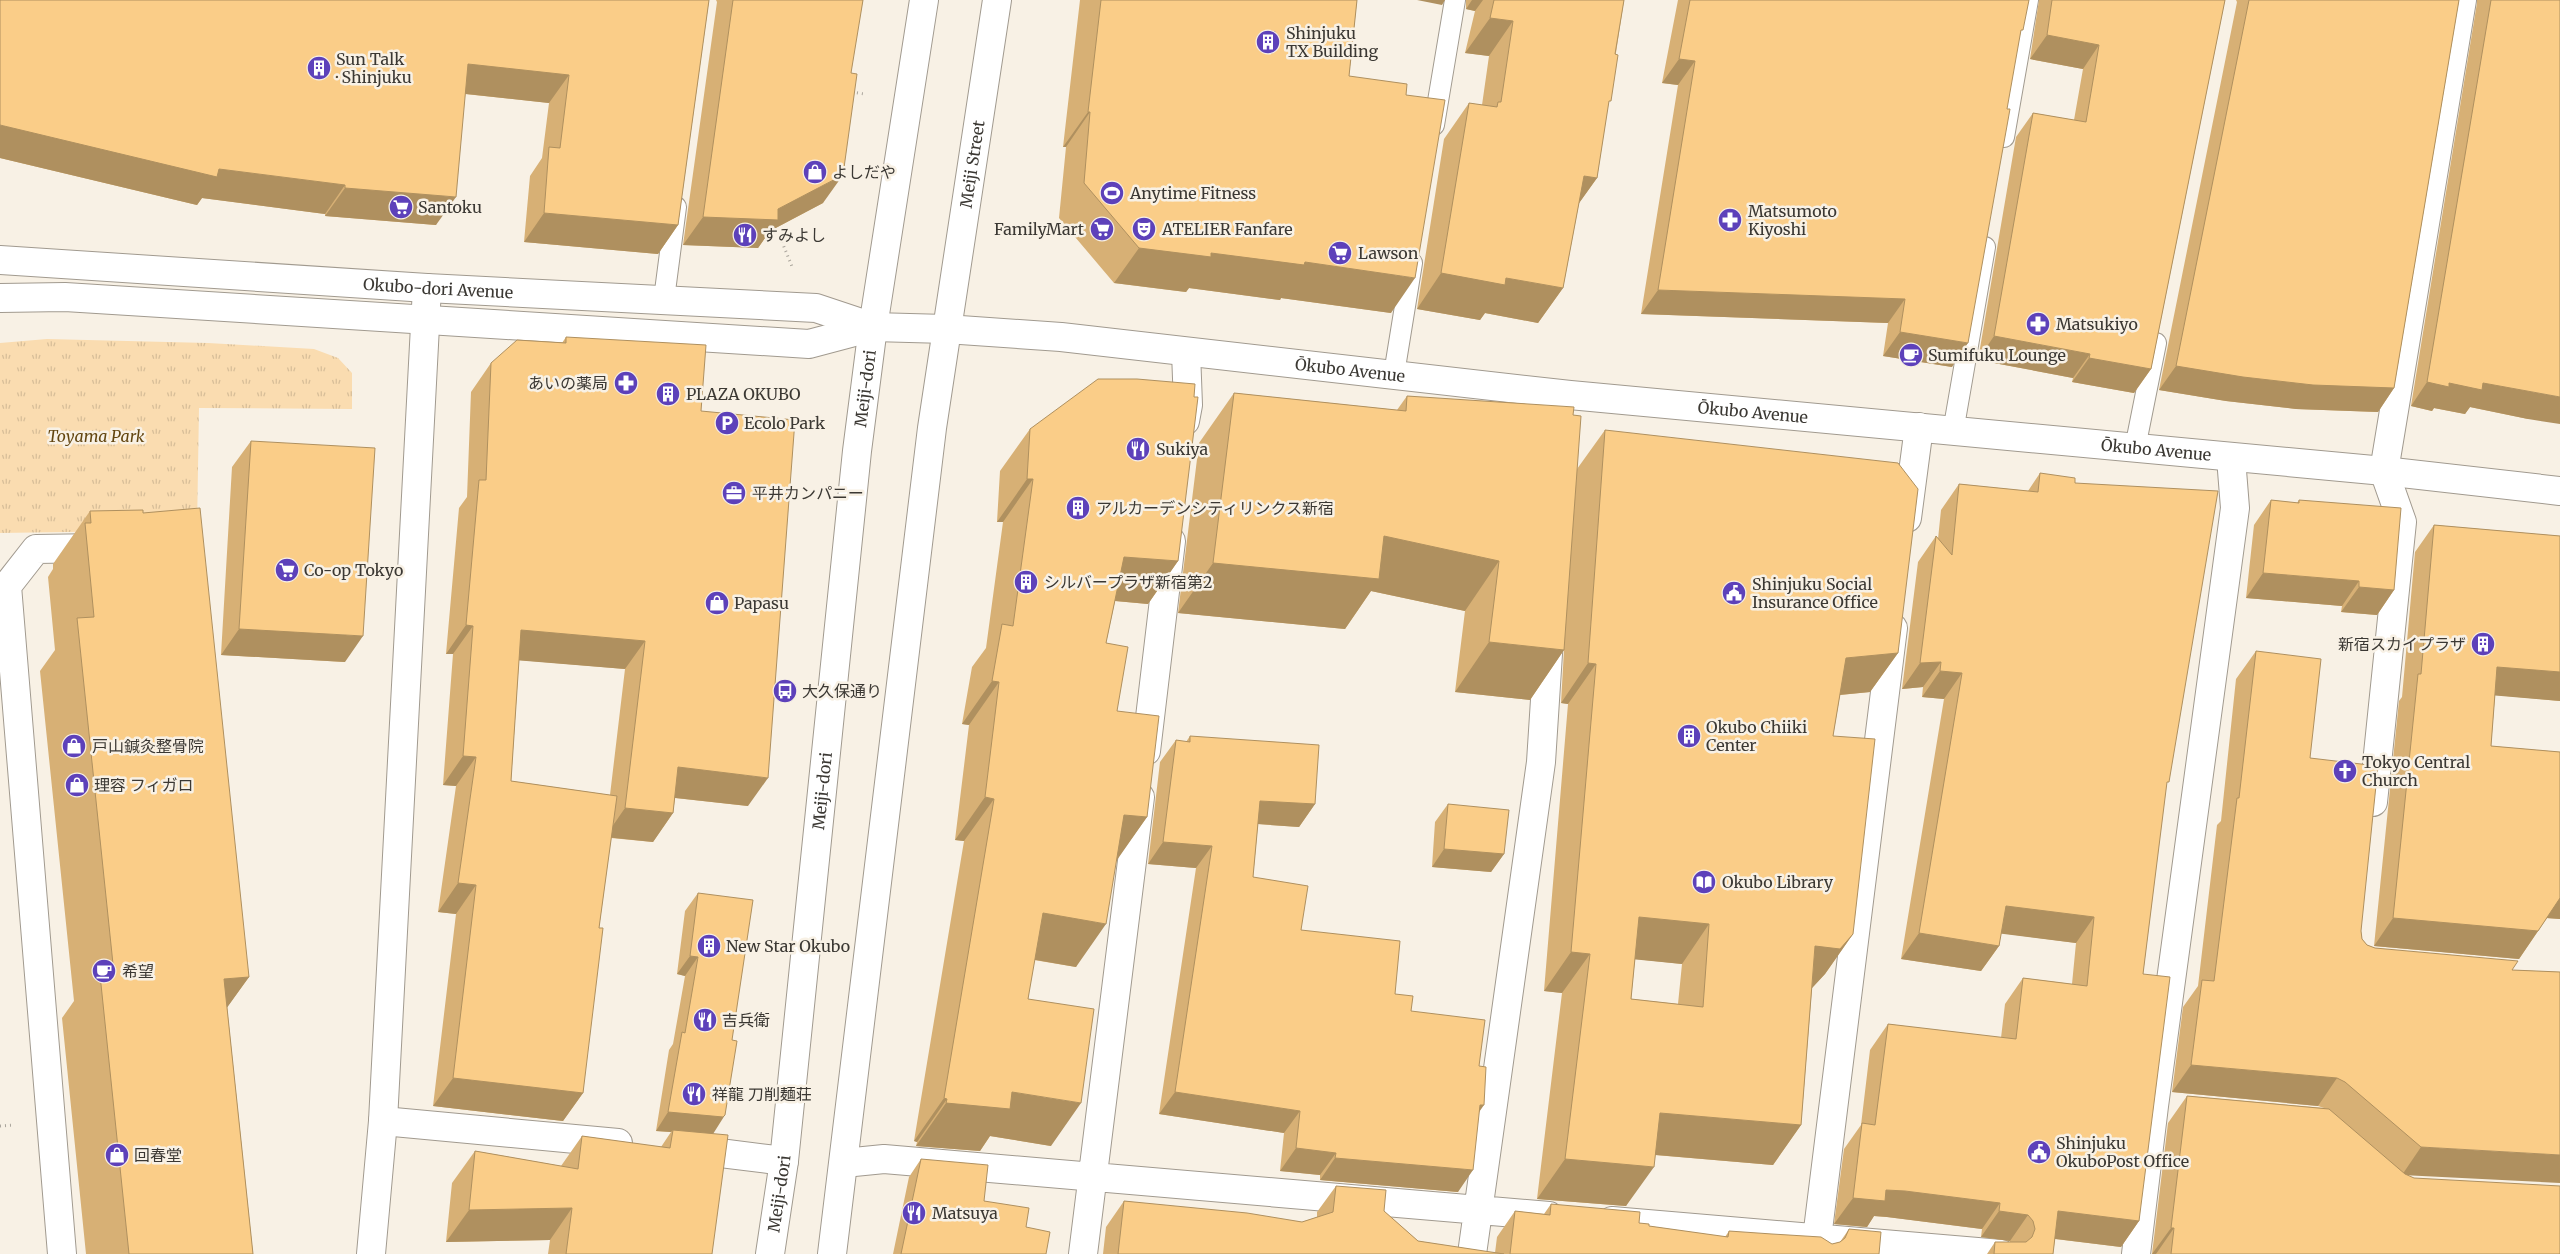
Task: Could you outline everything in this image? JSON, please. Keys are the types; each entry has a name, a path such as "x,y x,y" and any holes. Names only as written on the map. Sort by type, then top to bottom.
{"street":[{"path":"874,327 924,0"},
{"name":"Meiji Street","path":"946,329 997,0"},
{"path":"2371,824 2402,522 2384,471 2462,0"},
{"name":"Okubo-dori Avenue","path":"0,260 426,288 816,308 874,327"},
{"path":"371,1254 383,1121 426,321 426,288"},
{"name":"Okubo-dori Avenue","path":"0,298 65,297 809,344 874,327 946,329"},
{"name":"Meiji-dori","path":"770,1254 784,1161 857,451 874,327"},
{"path":"832,1254 930,438 946,329"},
{"name":"Ōkubo Avenue","path":"946,329 1061,337 1570,395 2384,471 2560,491"},
{"path":"1183,444 1188,404 1186,352"},
{"path":"1566,424 1570,395"},
{"path":"1903,545 1920,427"},
{"path":"2136,1254 2154,1106 2235,508 2231,458"},
{"path":"1083,1254 1094,1177 1174,513"},
{"path":"62,1254 7,586 36,549 124,547"},
{"path":"1816,1246 1896,604"},
{"path":"1472,1254 1540,762 1551,613"},
{"path":"2154,1106 2182,1108"},
{"path":"383,1121 650,1146 784,1161"},
{"path":"844,1163 884,1159 1584,1219 1816,1246 2002,1254"}],"lane":[{"path":"1431,144 1455,0"},
{"path":"2001,157 2028,0"},
{"path":"664,299 679,186"},
{"path":"1954,432 1989,225"},
{"path":"1394,374 1415,240"},
{"path":"2135,448 2160,321"}],"path":[{"path":"845,92 864,94"},
{"path":"780,237 796,276"}],"green space":[{"name":"Toyama Park","path":"47,339 208,343 314,349 338,358 352,373 352,409 199,408 197,530 0,533 0,343"}],"building":[{"path":"0,0 709,0 678,225 544,213 549,147 560,148 569,75 468,64 456,197 345,188 345,185 219,169 217,177 0,125"},
{"path":"733,0 863,0 851,73 857,74 843,175 778,209 778,220 703,217"},
{"path":"1101,0 1357,0 1349,76 1407,84 1406,95 1445,100 1415,278 1305,262 1304,265 1211,253 1211,257 1139,248 1084,183 1090,112 1088,112"},
{"path":"1494,0 1624,0 1615,54 1618,55 1597,178 1584,176 1563,288 1506,278 1505,285 1441,273 1469,103 1497,107 1498,102 1501,102 1513,21 1490,18"},
{"path":"1690,0 2029,0 2023,30 2021,30 2007,109 2010,109 1968,343 1900,332 1905,299 1658,290 1695,61 1679,59"},
{"path":"2052,0 2225,0 2151,369 2089,358 2090,354 1994,336 2033,113 2086,122 2099,45 2047,35"},
{"path":"2249,0 2459,0 2394,388 2313,385 2243,377 2176,366"},
{"path":"2491,0 2560,0 2560,397 2483,383 2482,390 2449,383 2449,387 2427,382"},
{"path":"566,337 706,345 701,411 795,420 768,778 678,767 673,813 625,808 645,641 521,630 511,781 617,796 599,928 603,928 583,1093 453,1078 476,885 458,883 476,757 463,756 473,626 466,625 479,480 486,480 491,363 517,340 566,343"},
{"path":"1098,379 1137,379 1195,384 1194,397 1198,397 1178,561 1124,557 1106,643 1128,647 1117,711 1159,716 1147,817 1124,815 1106,924 1043,913 1028,999 1094,1009 1081,1103 1012,1092 1010,1109 946,1103 947,1099 944,1098 994,799 985,797 999,682 992,681 1002,624 1013,626 1033,479 1027,479 1030,429"},
{"path":"1234,393 1406,411 1407,396 1574,407 1573,415 1581,416 1564,650 1489,642 1499,561 1384,536 1379,579 1213,563"},
{"name":"Okubo Chiiki Center","path":"1605,430 1898,463 1918,489 1898,653 1846,658 1833,736 1875,739 1853,934 1840,949 1815,946 1801,1125 1660,1113 1654,1167 1565,1159 1590,954 1571,952 1596,664 1588,663","holes":["1639,917 1709,924 1703,1007 1631,999"]},
{"path":"251,441 375,448 363,636 239,629"},
{"path":"2040,473 2075,478 2075,483 2218,491 2169,782 2167,782 2143,974 2170,977 2139,1221 2058,1211 2053,1254 1994,1254 1995,1242 2026,1242 2032,1237 2035,1229 2033,1221 2028,1215 1999,1211 2000,1203 1905,1191 1886,1190 1885,1201 1853,1198 1862,1123 1875,1125 1888,1024 2016,1039 2023,978 2087,986 2094,917 2006,906 1999,946 1919,933 1962,673 1940,671 1941,662 1920,663 1936,536 1952,555 1959,484 2038,492"},
{"path":"2271,500 2299,503 2299,500 2401,508 2394,590 2359,587 2359,581 2263,573"},
{"path":"200,508 249,977 224,979 253,1254 129,1254 99,965 113,964 77,618 94,617 85,523 91,523 90,511 143,510 143,513"},
{"path":"2434,525 2560,536 2560,672 2497,667 2491,746 2560,752 2560,898 2538,931 2393,918 2418,674 2421,674"},
{"path":"2256,651 2321,659 2310,758 2378,766 2361,931 2362,939 2367,945 2375,948 2518,961 2512,970 2560,972 2560,1155 2421,1147 2345,1082 2337,1078 2191,1065 2202,980 2214,981 2237,798 2239,798"},
{"path":"1190,736 1319,745 1315,804 1260,801 1253,877 1308,886 1301,930 1400,941 1395,994 1413,996 1411,1011 1485,1020 1479,1066 1486,1067 1484,1105 1480,1105 1473,1170 1335,1158 1336,1153 1296,1148 1300,1111 1175,1092 1212,846 1163,842 1176,740 1190,742"},
{"path":"1448,804 1509,810 1504,854 1444,849"},
{"path":"698,893 753,900 732,1040 737,1041 725,1115 723,1117 668,1112 682,1032 685,1033 698,957 690,956"},
{"path":"2187,1096 2329,1109 2405,1174 2414,1178 2560,1186 2560,1254 2171,1254 2174,1228 2171,1228"},
{"path":"673,1130 728,1135 712,1254 566,1254 572,1208 469,1210 475,1151 578,1169 582,1136 670,1148"},
{"path":"921,1159 988,1165 984,1201 1029,1208 1026,1227 1050,1232 1046,1254 901,1254"},
{"path":"1336,1186 1386,1190 1384,1211 1418,1241 1504,1254 1118,1254 1124,1201 1247,1213 1302,1222 1333,1212"},
{"path":"1551,1204 1640,1212 1639,1223 1649,1224 1649,1226 1728,1237 1729,1231 1821,1237 1832,1244 1840,1242 1845,1238 1849,1229 1881,1232 1879,1254 1510,1254 1515,1211 1550,1215"}],"place":[{"name":"Shinjuku TX Building","path":"1268,42"},
{"name":"Sun Talk · Shinjuku","path":"319,68"},
{"name":"よしだや","path":"815,172"},
{"name":"Anytime Fitness","path":"1112,193"},
{"name":"Santoku","path":"401,207"},
{"name":"Matsumoto Kiyoshi","path":"1730,220"},
{"name":"FamilyMart","path":"1102,229"},
{"name":"ATELIER Fanfare","path":"1144,229"},
{"name":"すみよし","path":"745,235"},
{"name":"Lawson","path":"1340,253"},
{"name":"Matsukiyo","path":"2038,324"},
{"name":"Sumifuku Lounge","path":"1911,355"},
{"name":"あいの薬局","path":"626,383"},
{"name":"PLAZA OKUBO","path":"668,394"},
{"name":"Ecolo Park","path":"727,423"},
{"name":"Sukiya","path":"1138,449"},
{"name":"平井カンパニー","path":"734,493"},
{"name":"アルカーデンシティリンクス新宿","path":"1078,508"},
{"name":"Co-op Tokyo","path":"287,570"},
{"name":"シルバープラザ新宿第2","path":"1026,582"},
{"name":"Shinjuku Social Insurance Office","path":"1734,593"},
{"name":"Papasu","path":"717,603"},
{"name":"新宿スカイプラザ","path":"2483,644"},
{"name":"大久保通り","path":"785,691"},
{"name":"Okubo Chiiki Center","path":"1689,736"},
{"name":"戸山鍼灸整骨院","path":"74,746"},
{"name":"Tokyo Central Church","path":"2345,771"},
{"name":"理容 フィガロ","path":"77,785"},
{"name":"Okubo Library","path":"1704,882"},
{"name":"New Star Okubo","path":"709,946"},
{"name":"希望","path":"104,971"},
{"name":"吉兵衛","path":"705,1020"},
{"name":"祥龍 刀削麺荘","path":"694,1094"},
{"name":"Shinjuku OkuboPost Office","path":"2039,1152"},
{"name":"回春堂","path":"117,1155"},
{"name":"Matsuya","path":"914,1213"}]}
